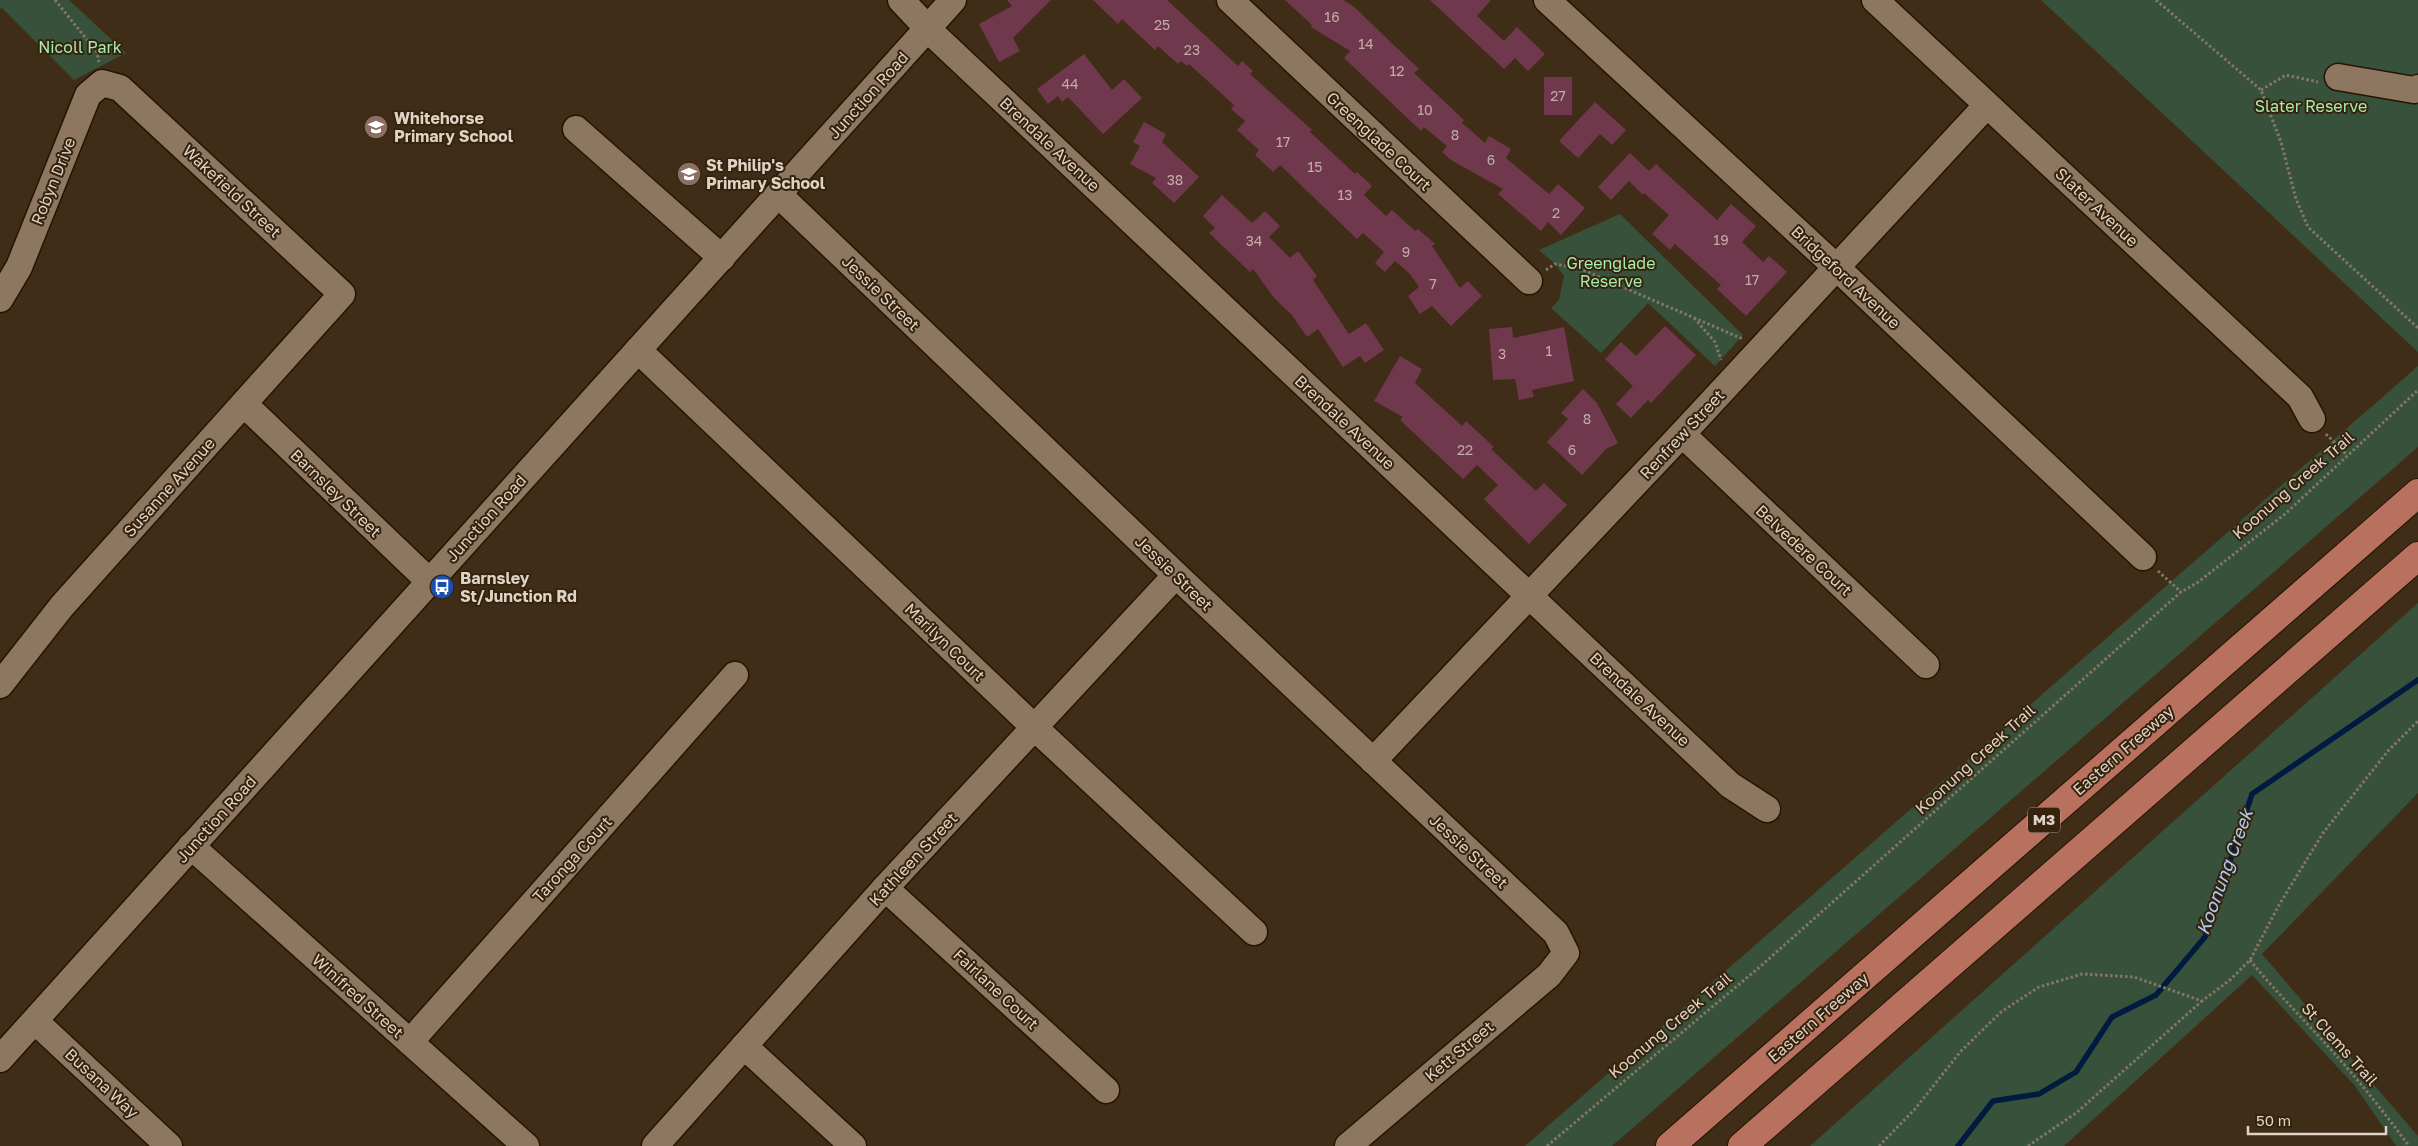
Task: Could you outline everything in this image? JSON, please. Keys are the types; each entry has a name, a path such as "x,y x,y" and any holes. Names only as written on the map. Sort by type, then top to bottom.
{"highway":[{"name":"Eastern Freeway","path":"1670,1146 2418,493"},
{"path":"1742,1146 2418,556"}],"street":[{"name":"Brendale Avenue","path":"901,0 928,28 1730,785 1767,809"},
{"name":"Junction Road","path":"0,1059 953,0"},
{"name":"Greenglade Court","path":"1230,0 1529,281"},
{"name":"Bridgeford Avenue","path":"1547,0 1837,268 2143,557"},
{"name":"Slater Avenue","path":"1875,0 2300,397 2312,419"},
{"path":"2338,77 2414,90 2418,88"},
{"name":"Wakefield Street","path":"111,86 342,294"},
{"name":"Robyn Drive","path":"0,299 19,267 88,95 111,86"},
{"name":"Renfrew Street","path":"1373,761 1682,434 1987,105"},
{"path":"576,129 722,258"},
{"name":"Jessie Street","path":"779,195 1176,575 1556,933 1566,953"},
{"name":"Susanne Avenue","path":"0,685 62,606 342,294"},
{"name":"Marilyn Court","path":"638,350 1034,727 1254,932"},
{"name":"Barnsley Street","path":"244,404 429,581"},
{"name":"Belvedere Court","path":"1682,434 1926,665"},
{"name":"Kathleen Street","path":"655,1146 885,888 1176,575"},
{"name":"Taronga Court","path":"410,1042 735,675"},
{"name":"Winifred Street","path":"192,846 526,1146"},
{"name":"Fairlane Court","path":"885,888 1106,1090"},
{"name":"Kett Street","path":"1348,1146 1550,975 1566,953"},
{"name":"Busana Way","path":"35,1021 169,1146"},
{"path":"744,1046 853,1146"}],"path":[{"path":"55,0 97,52 111,86"},
{"path":"2156,0 2261,90 2280,142 2296,199 2308,227 2418,328"},
{"path":"2261,90 2286,75 2321,82 2338,77"},
{"path":"1529,281 1555,264 1581,269 1762,348"},
{"path":"1692,316 1715,342 1728,384"},
{"name":"Koonung Creek Trail","path":"1547,1146 1762,965 2181,592 2197,582 2285,514 2418,390"},
{"path":"2312,419 2346,456"},
{"path":"2143,557 2181,592"},
{"path":"2028,1146 2076,1114 2202,1001 2230,980 2250,960 2279,904 2323,833 2388,751 2418,721"},
{"name":"St Clems Trail","path":"2250,960 2269,984 2312,1028 2354,1077 2409,1146"},
{"path":"1879,1146 1915,1109 1960,1051 2001,1012 2039,987 2082,974 2134,977 2202,1001"}],"green space":[{"name":"Nicoll Park","path":"0,0 69,0 126,53 74,80 2,8 0,9"},
{"name":"Slater Reserve","path":"2041,0 2418,0 2418,352"},
{"name":"Greenglade Reserve","path":"1620,214 1743,335 1715,366 1648,303 1601,353 1551,308 1559,300 1564,276 1555,264 1539,250"},
{"path":"2418,366 2418,447 1612,1146 1525,1146"},
{"path":"2418,603 2418,793 2262,954 2418,1136 2418,1146 2396,1146 2355,1086 2252,975 2064,1146 1810,1146"}],"building":[{"path":"1007,0 1051,0 1013,38 1020,51 999,62 979,24 1012,6"},
{"path":"1093,0 1167,0 1238,66 1242,61 1253,71 1250,74 1312,130 1310,132 1355,174 1357,172 1372,186 1364,195 1386,216 1392,210 1415,231 1418,229 1435,244 1432,246 1460,288 1468,281 1482,296 1451,326 1432,306 1420,314 1408,296 1419,287 1410,274 1395,261 1385,272 1375,263 1384,252 1363,233 1357,239 1280,165 1273,172 1255,155 1259,150 1237,130 1245,121 1231,109 1234,105 1189,64 1187,66 1181,61 1178,64 1158,46 1155,50 1122,19 1118,24"},
{"path":"1285,0 1343,0 1353,6 1419,69 1414,73 1464,120 1462,123 1485,143 1489,136 1511,149 1506,158 1549,194 1558,184 1585,208 1561,235 1548,222 1541,231 1498,194 1503,189 1451,160 1442,152 1447,146 1424,127 1421,131 1344,58 1350,51 1311,27 1312,25"},
{"path":"1430,0 1491,0 1477,16 1504,41 1517,27 1545,54 1528,71 1515,58 1504,69"},
{"path":"1084,54 1112,90 1124,79 1142,98 1103,134 1068,97 1062,102 1058,96 1048,104 1037,89"},
{"path":"1544,77 1572,77 1572,115 1544,115"},
{"path":"1595,102 1626,130 1612,145 1600,134 1578,158 1559,141"},
{"path":"1144,122 1166,134 1162,142 1199,177 1174,203 1152,183 1156,178 1130,164 1140,146 1133,142"},
{"path":"1630,153 1649,171 1656,164 1717,220 1731,204 1756,226 1742,242 1763,262 1769,256 1787,272 1746,316 1717,289 1721,285 1675,244 1670,250 1652,234 1669,215 1644,193 1643,195 1629,181 1611,200 1598,187"},
{"path":"1222,195 1252,223 1265,211 1280,226 1269,237 1290,258 1298,251 1317,276 1313,280 1349,334 1366,323 1384,350 1365,363 1360,356 1343,367 1318,329 1307,337 1291,314 1275,299 1253,269 1250,272 1209,233 1215,228 1203,216"},
{"path":"1665,326 1696,355 1651,403 1648,400 1631,418 1616,404 1633,386 1605,359 1621,342 1636,356"},
{"path":"1512,327 1513,338 1564,327 1574,381 1532,390 1534,397 1519,400 1515,379 1493,380 1489,329"},
{"path":"1400,356 1422,369 1415,383 1462,426 1466,421 1494,447 1491,449 1536,491 1544,483 1567,505 1529,544 1484,499 1498,485 1477,465 1463,479 1400,420 1403,417 1374,401"},
{"path":"1583,389 1597,403 1618,443 1606,449 1582,475 1547,442 1568,419 1561,413"}],"waterway":[{"name":"Koonung Creek","path":"1958,1146 1993,1101 2039,1094 2076,1072 2112,1017 2156,995 2205,937 2252,794 2418,680"}],"place":[{"name":"Whitehorse Primary School","path":"376,127"},
{"name":"St Philip's Primary School","path":"689,174"},
{"name":"Barnsley St/Junction Rd","path":"442,587"}]}
